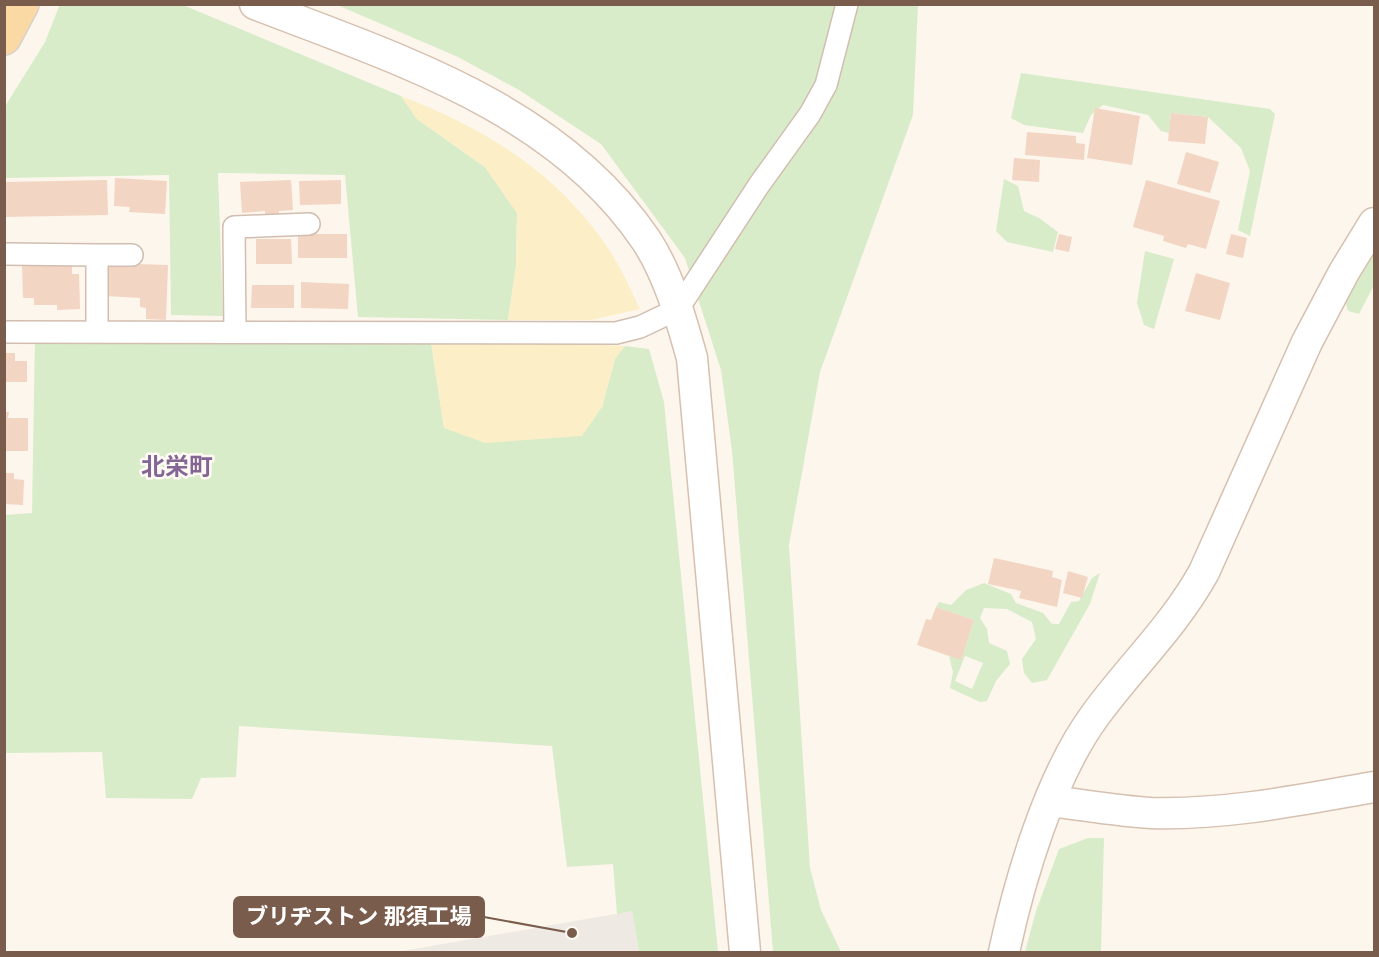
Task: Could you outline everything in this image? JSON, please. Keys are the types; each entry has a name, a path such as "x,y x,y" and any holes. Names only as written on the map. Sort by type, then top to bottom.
{"main road":[{"path":"4,38 22,4"}],"street":[{"path":"255,4 411,66 518,118 567,153 606,189 647,242 678,309 692,358 700,423 708,541 745,952"},
{"path":"4,332 616,333 640,327 678,309 759,185 810,114 826,85 847,4"},
{"path":"1004,952 1028,864 1063,771 1095,716 1187,602 1204,572 1307,342 1344,272 1374,223"},
{"path":"235,332 234,227 309,224"},
{"path":"4,254 132,255"},
{"path":"97,255 97,332"},
{"path":"1051,801 1149,813 1207,812 1265,806 1374,788"}],"shaded area":[{"path":"632,911 639,952 397,952"}],"green space":[{"path":"60,4 183,5 401,96 417,119 485,167 517,213 516,266 508,320 358,317 345,175 227,173 218,173 223,316 171,315 169,175 5,178 4,108 45,42"},
{"path":"337,5 918,5 913,115 820,372 789,545 810,868 821,910 841,952 773,952 732,451 721,370 685,258 601,144 519,90 458,57"},
{"path":"1021,73 1270,109 1275,114 1250,236 1238,230 1250,171 1241,148 1208,117 1171,113 1169,133 1161,131 1148,115 1103,105 1091,115 1083,133 1024,125 1011,118"},
{"path":"1004,179 1018,186 1024,211 1039,218 1058,232 1053,252 1007,242 996,231"},
{"path":"1145,251 1174,259 1154,329 1144,325 1137,303"},
{"path":"1374,253 1374,285 1359,314 1348,311 1345,301"},
{"path":"35,337 431,342 444,428 602,407 615,358 625,346 649,349 664,402 718,952 639,952 632,911 617,914 613,864 567,867 552,746 239,726 236,777 201,778 192,799 106,798 102,752 5,753 4,515 32,513"},
{"path":"1100,573 1090,604 1047,680 1032,683 1024,673 1022,659 1036,639 1032,622 1007,609 984,608 980,618 987,629 989,643 1007,651 1010,664 996,681 987,701 980,702 950,688 953,672 949,656 961,659 974,620 936,607 939,602 951,605 966,590 984,583 1011,594 1016,603 1043,613 1052,624 1059,624 1071,602 1079,601 1092,578","holes":["965,656 983,663 972,689 955,681"]},
{"path":"1088,838 1104,838 1101,952 1025,952 1036,911 1059,849"}],"sand":[{"path":"401,96 490,138 542,175 588,221 608,248 640,309 591,320 508,320 516,266 517,213 485,167 417,119"},
{"path":"527,341 625,346 615,359 602,407 582,436 485,443 444,428 431,342"}],"building":[{"path":"1095,108 1140,116 1132,165 1087,158"},
{"path":"1171,113 1208,117 1205,144 1168,141"},
{"path":"1027,132 1076,136 1076,143 1085,144 1084,160 1025,155"},
{"path":"1186,152 1219,162 1210,193 1177,184"},
{"path":"1014,158 1040,160 1039,182 1012,180"},
{"path":"115,178 167,181 165,214 129,212 130,207 114,206"},
{"path":"107,180 108,215 4,217 4,182"},
{"path":"291,180 293,210 279,211 279,216 265,216 265,211 242,213 240,182"},
{"path":"341,180 341,204 300,205 299,181"},
{"path":"1146,180 1220,201 1206,249 1188,244 1186,248 1163,241 1164,236 1133,227"},
{"path":"298,234 347,234 347,258 298,258"},
{"path":"1059,234 1072,237 1069,252 1055,249"},
{"path":"1231,234 1247,238 1243,258 1226,254"},
{"path":"256,239 291,239 292,264 256,264"},
{"path":"72,263 72,274 79,274 80,309 57,310 57,305 34,305 34,298 23,298 22,264"},
{"path":"106,263 168,265 166,320 146,319 146,308 140,307 140,298 105,296"},
{"path":"1196,273 1230,283 1220,320 1185,311"},
{"path":"301,282 349,284 348,309 301,308"},
{"path":"252,285 294,285 294,308 251,308"},
{"path":"4,353 15,353 15,361 27,361 27,382 4,382"},
{"path":"4,412 9,412 8,418 28,418 28,451 4,451"},
{"path":"4,473 14,473 14,479 24,480 23,505 4,504"},
{"path":"994,558 1053,571 1052,577 1062,580 1057,607 1019,598 1021,591 988,584"},
{"path":"1068,571 1088,577 1082,598 1063,593"},
{"path":"936,607 974,620 961,660 917,645 926,619 931,620"}],"place":[{"name":"ブリヂストン 那須工場","path":"572,933"}],"district":[{"name":"北栄町","path":"177,467"}]}
